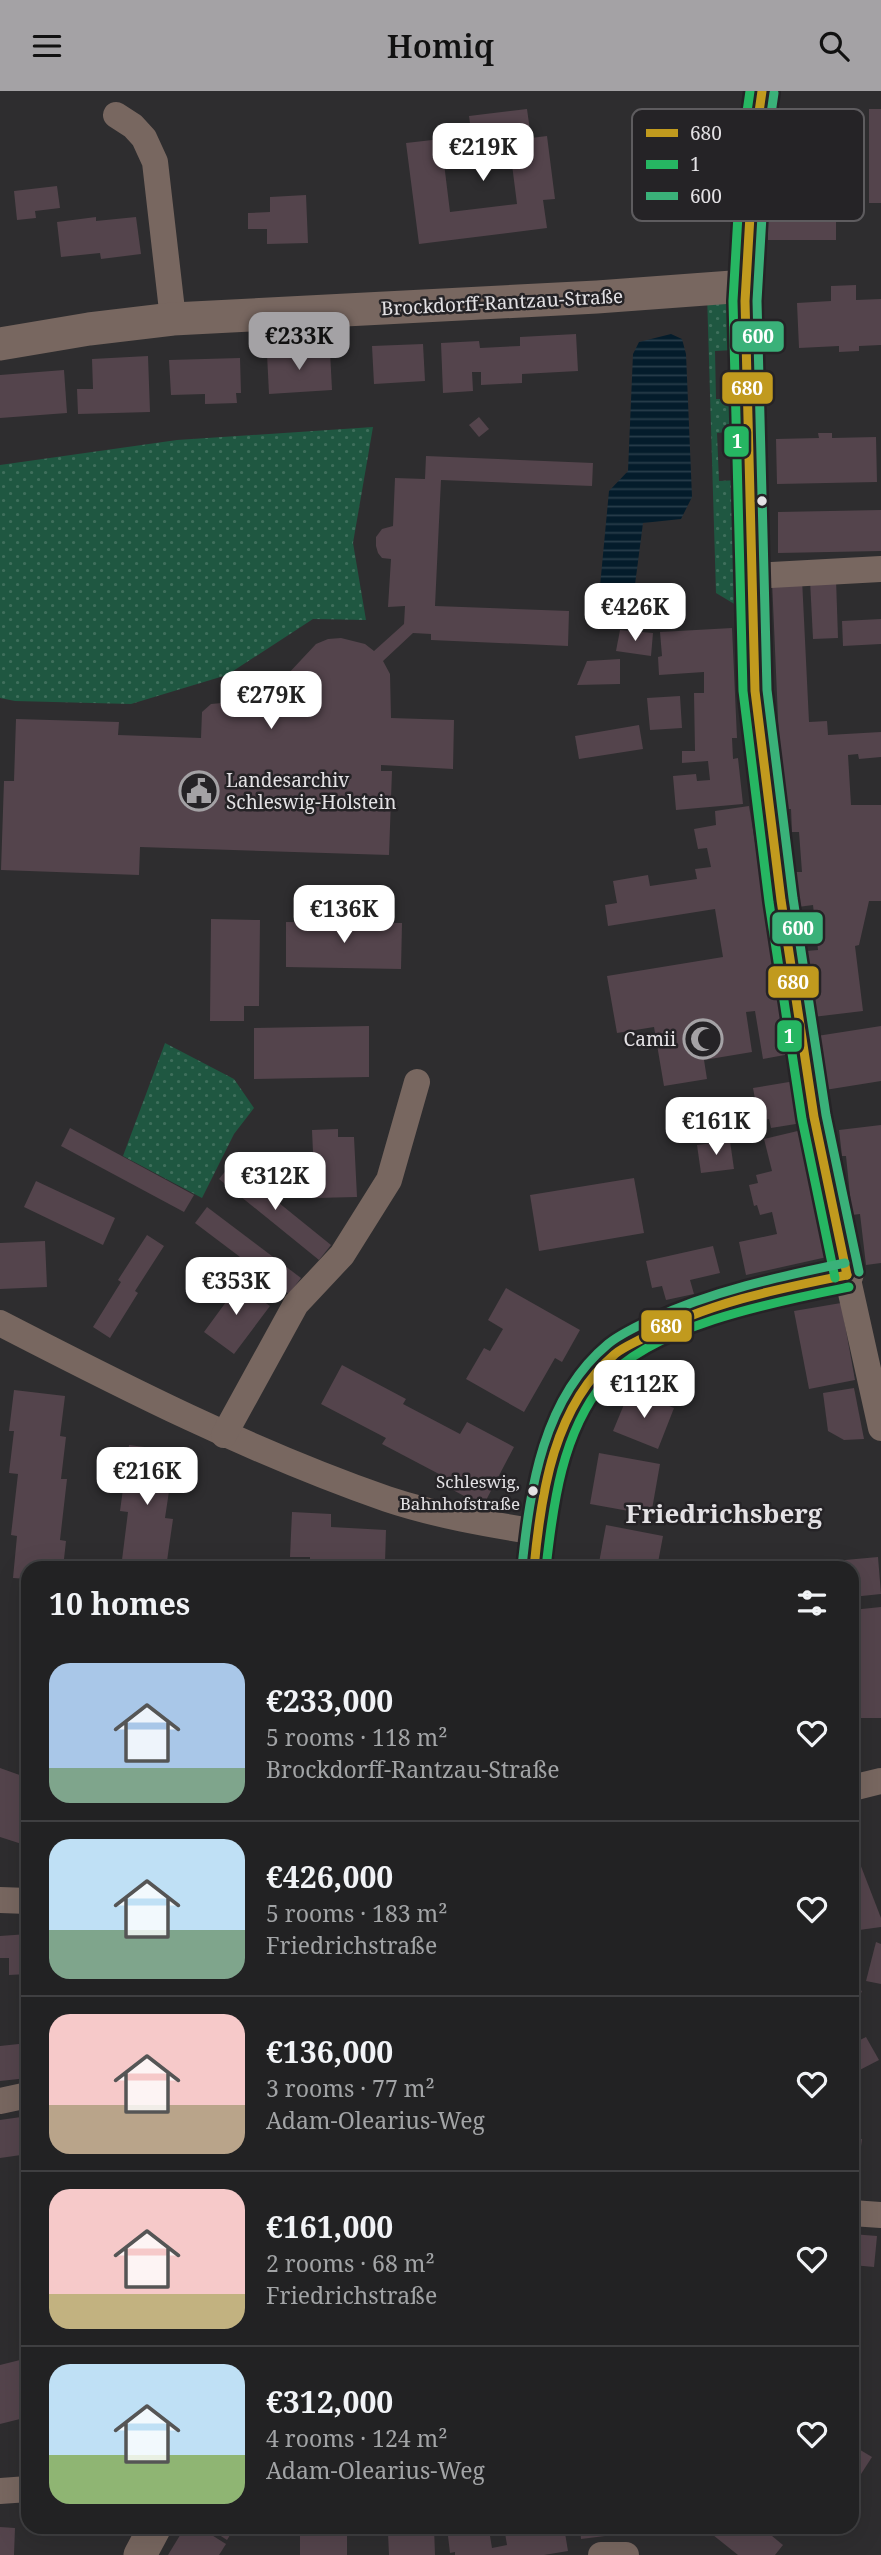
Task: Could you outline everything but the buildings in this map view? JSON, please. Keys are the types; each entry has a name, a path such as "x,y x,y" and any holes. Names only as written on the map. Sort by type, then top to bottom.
{"street":[{"path":"759,109 762,91"},
{"path":"116,115 133,126 144,138 155,162 173,319"},
{"path":"750,221 746,286 755,691 781,900 814,1117 881,1428"},
{"name":"Brockdorff-Rantzau-Straße","path":"0,344 89,328 173,319 515,302 746,286"},
{"path":"751,576 881,569"},
{"path":"224,1435 296,1304 342,1255 389,1180 417,1082"},
{"path":"535,1561 537,1532 556,1445 578,1400 598,1371 616,1352 683,1317 757,1294 847,1275"},
{"path":"0,1323 101,1376 224,1435 388,1499 466,1520 537,1532"},
{"path":"859,1787 881,1781"},
{"path":"0,1900 21,1901"},
{"path":"0,2101 21,2096"},
{"path":"859,2213 881,2215"},
{"path":"0,2491 21,2490"},
{"path":"140,2555 151,2534"},
{"path":"601,2555 626,2555"}],"green space":[{"path":"707,294 733,296 734,350 715,351 716,399 735,399 736,431 717,433 719,481 738,480 741,608 716,593"},
{"path":"373,427 353,543 366,620 313,619 227,675 131,704 15,701 0,698 0,465 177,440"},
{"path":"165,1043 234,1079 254,1108 234,1134 202,1198 123,1156"}],"water":[{"path":"671,334 682,339 686,354 692,497 681,519 643,523 633,600 614,607 599,597 609,491 628,471 633,354 639,342"}],"transit line":[{"name":"1","path":"747,109 750,91"},
{"name":"680","path":"759,109 762,91"},
{"name":"600","path":"772,109 774,93"},
{"name":"1","path":"738,221 733,301 743,691 769,902 802,1119 835,1278"},
{"name":"680","path":"750,221 745,301 755,691 781,900 814,1117 847,1275"},
{"name":"600","path":"762,221 757,301 767,690 793,898 826,1115 859,1272"},
{"name":"600","path":"523,1561 536,1476 554,1417 586,1366 608,1344 650,1320 697,1301 770,1280 845,1263"},
{"name":"680","path":"535,1561 547,1481 564,1425 594,1375 615,1354 667,1326 717,1306 847,1275"},
{"name":"1","path":"547,1561 556,1494 569,1446 590,1402 604,1382 625,1362 652,1345 718,1318 849,1287"}],"place":[{"name":"Landesarchiv Schleswig-Holstein","path":"199,791"},
{"name":"Camii","path":"703,1039"},
{"name":"Schleswig, Bahnhofstraße","path":"533,1491"}],"district":[{"name":"Friedrichsberg","path":"724,1514"}]}
